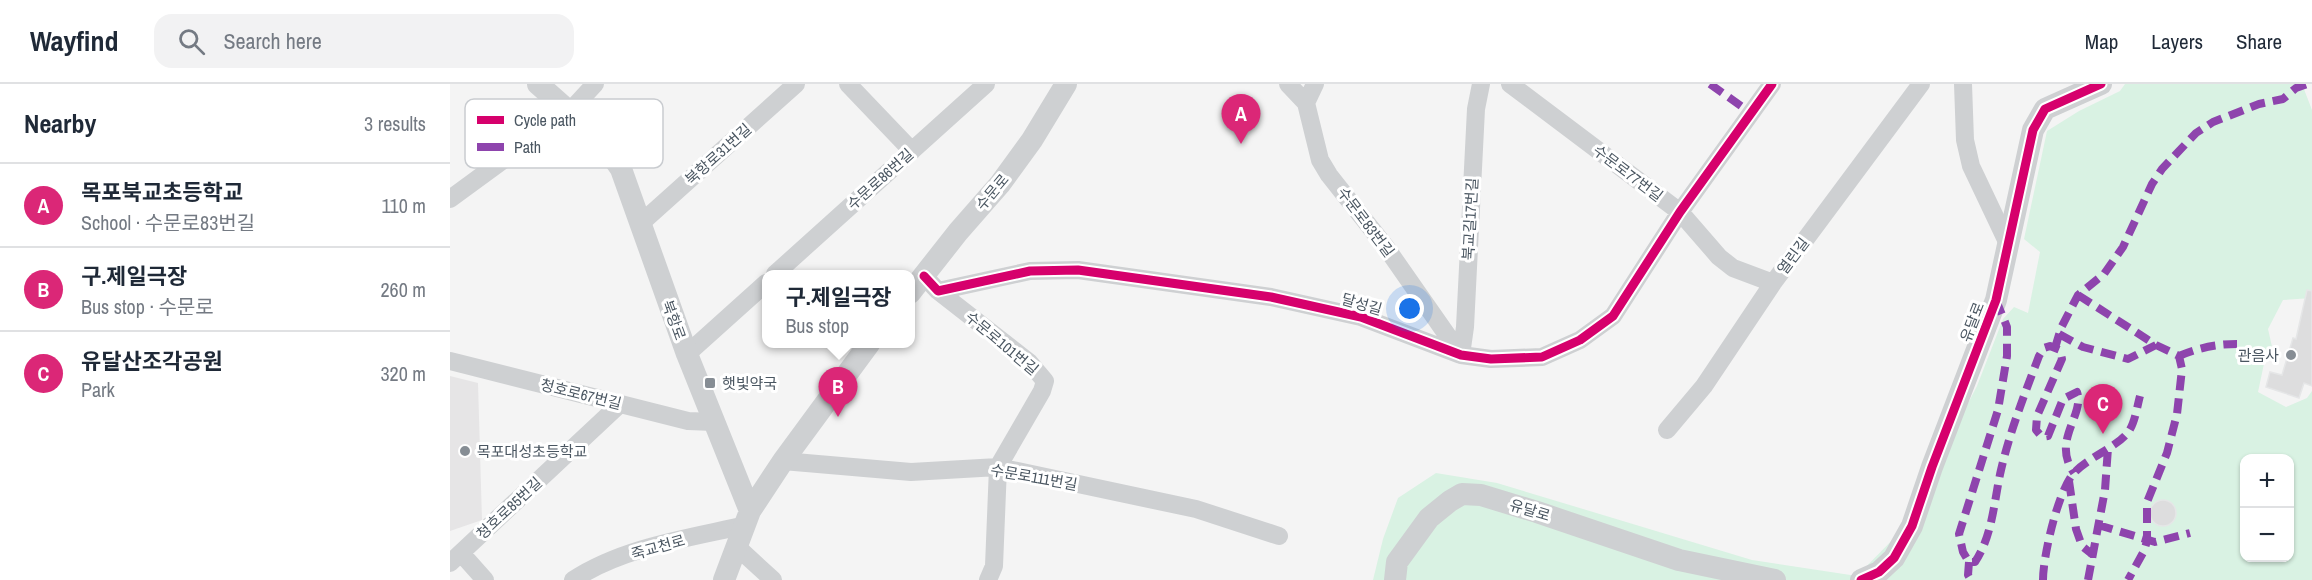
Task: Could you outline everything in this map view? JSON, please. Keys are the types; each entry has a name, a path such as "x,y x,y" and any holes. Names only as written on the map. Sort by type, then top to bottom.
{"street":[{"name":"북항로","path":"538,84 556,99"},
{"path":"581,99 595,84"},
{"name":"북항로31번길","path":"640,224 796,84"},
{"path":"848,84 912,151"},
{"name":"수문로86번길","path":"779,270 986,84"},
{"name":"수문로","path":"924,287 958,232 1007,175 1032,140 1066,84"},
{"name":"수문로83번길","path":"1288,84 1306,103 1320,160 1385,246 1461,355"},
{"path":"1306,103 1315,84"},
{"name":"수문로77번길","path":"1510,84 1680,212 1719,257 1733,268 1773,283"},
{"name":"달성길","path":"924,287 1030,271 1078,270 1271,297 1360,317 1461,355 1491,359 1542,357 1580,340 1613,316 1680,212 1772,84"},
{"name":"열린길","path":"1667,430 1722,361 1773,283 1921,84"},
{"path":"1962,84 1965,140 1971,166 2008,244"},
{"name":"유달로","path":"1861,580 1879,572 1894,558 1912,526 1932,467 1996,300 2033,130 2046,109 2101,84"},
{"name":"북교길17번길","path":"1461,355 1465,327 1476,109 1480,85"},
{"path":"450,199 492,168"},
{"name":"북항로","path":"620,168 748,518"},
{"path":"687,354 762,287"},
{"name":"수문로101번길","path":"924,287 1029,362 1045,381 1035,404 998,467"},
{"path":"724,580 748,518 783,461 866,348"},
{"name":"청호로67번길","path":"450,361 688,421 714,422"},
{"name":"청호로85번길","path":"455,558 620,404"},
{"name":"수문로111번길","path":"783,461 911,472 998,467 1196,509 1279,536"},
{"path":"988,580 994,566 998,467"},
{"name":"유달로","path":"1395,580 1397,562 1429,518 1462,494 1480,495 1526,508 1679,560 1775,580"},
{"name":"죽교천로","path":"573,580 594,568 643,549 748,518"},
{"path":"736,546 773,580"},
{"path":"455,558 485,580"}],"shaded area":[{"name":"목포대성초등학교","path":"450,376 478,383 482,520 450,531"}],"green space":[{"path":"2125,84 2302,84 2312,110 2312,298 2283,300 2268,329 2273,351 2265,359 2258,392 2286,407 2307,398 2312,391 2312,580 1373,580 1383,539 1398,498 1436,473 1497,483 1752,560 1857,576 1903,529 1977,386 2003,319 2014,307 2028,313 2040,252 2024,239 2047,131 2079,111 2120,91"}],"building":[{"path":"2307,290 2312,291 2312,386 2304,383 2299,398 2266,387 2270,372 2282,375 2293,338 2296,339"},
{"path":"2163,500 2172,504 2176,513 2172,522 2163,526 2154,522 2150,513 2154,504"}],"marked path":[{"path":"1710,84 1751,113"},
{"path":"2055,348 2061,328 2078,295 2104,274 2123,247 2152,184 2162,169 2196,133 2213,122 2259,104 2283,99 2296,88 2307,84"},
{"path":"2078,295 2156,345 2179,356 2182,369 2177,414 2167,453 2147,502 2147,541 2128,580"},
{"path":"1996,300 2007,327 2007,356 1998,410 1959,534 1963,552 1969,562 1975,562 1986,540 2013,427 2039,356 2044,348 2050,346 2060,350 2062,359 2037,416 2036,430 2042,437 2048,436 2063,399 2077,392 2077,410 2067,439 2066,450 2074,473"},
{"path":"2059,334 2083,347 2128,359 2156,345"},
{"path":"2179,356 2207,347 2237,344"},
{"path":"2043,580 2052,525 2067,483 2079,468 2124,437 2134,419 2140,396"},
{"path":"2088,580 2105,490 2108,448"},
{"path":"2069,481 2076,529 2082,546 2093,555"},
{"path":"2098,525 2155,542 2190,533"},
{"path":"1969,562 1968,575 1971,580"}],"cycle path":[{"path":"924,276 938,291 1030,271 1078,270 1271,297 1361,317 1461,355 1491,359 1542,357 1580,340 1613,316 1680,212 1772,84"},
{"path":"1861,580 1879,572 1894,558 1912,526 1932,467 1996,300 2033,130 2045,109 2101,84"}],"place":[{"name":"목포북교초등학교","path":"1241,144"},
{"name":"관음사","path":"2291,355"},
{"name":"햇빛약국","path":"710,383"},
{"name":"구.제일극장","path":"838,417"},
{"name":"유달산조각공원","path":"2103,434"},
{"name":"목포대성초등학교","path":"465,451"}]}
